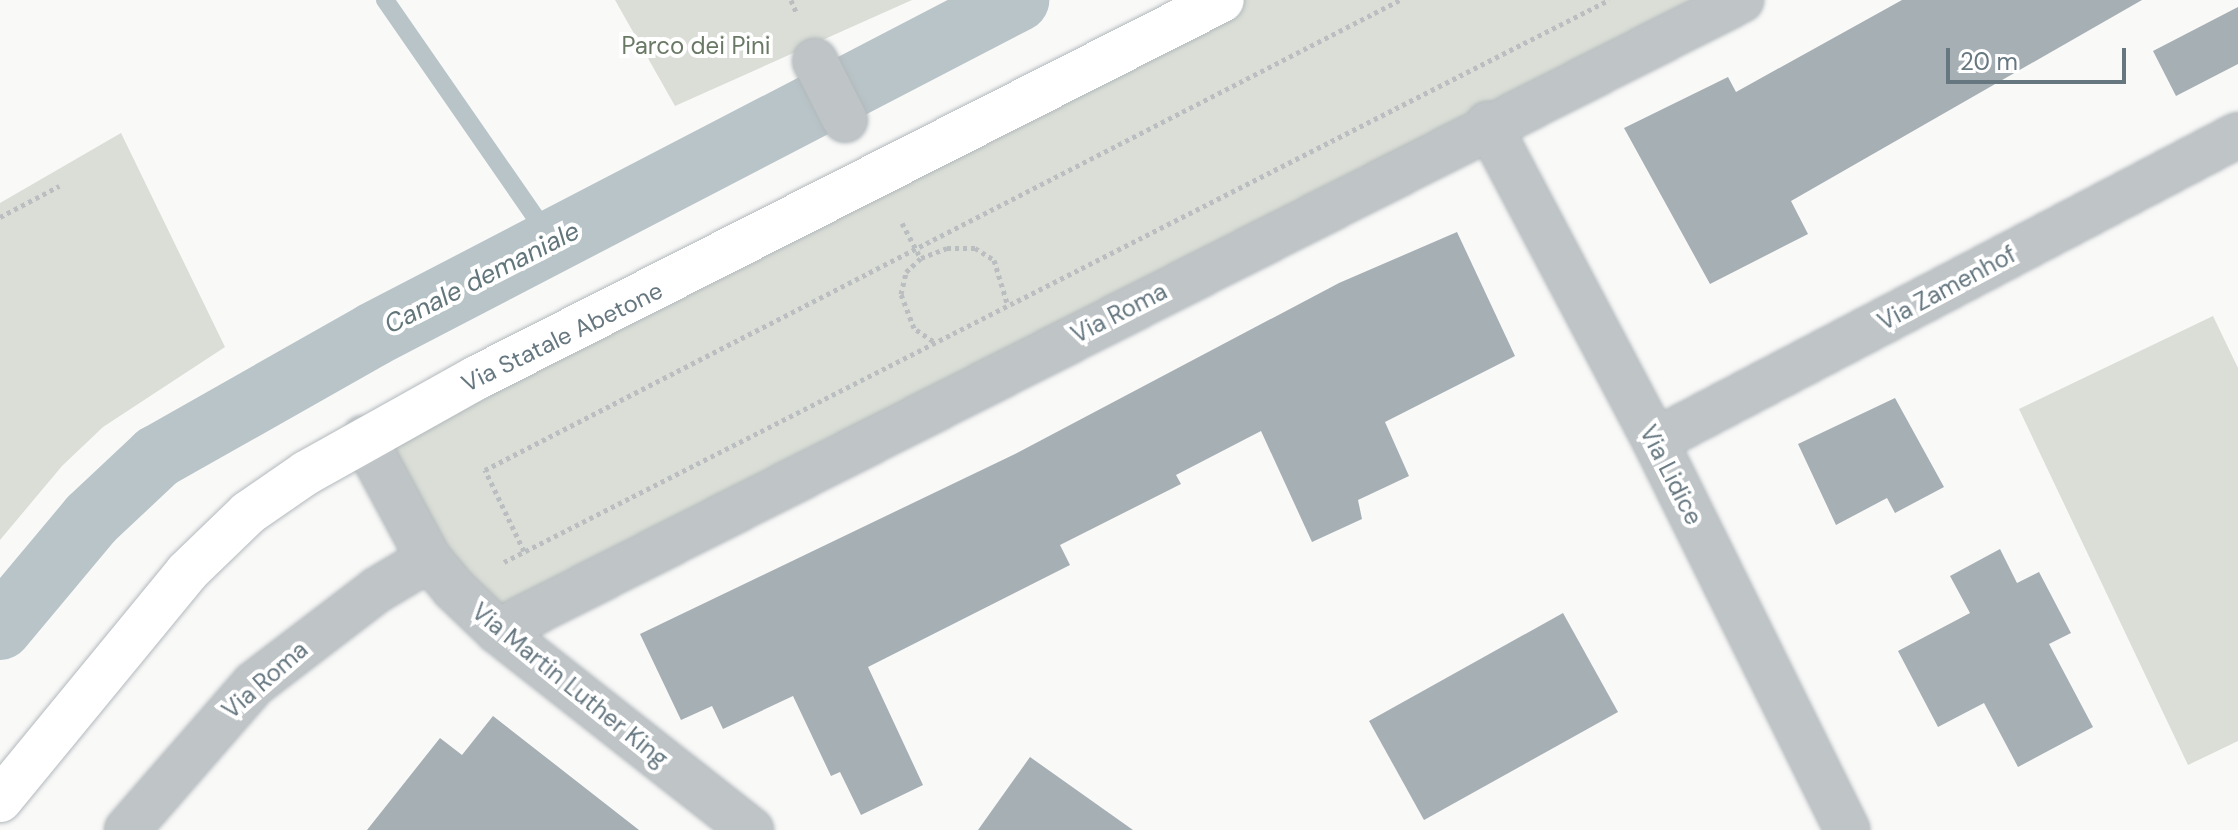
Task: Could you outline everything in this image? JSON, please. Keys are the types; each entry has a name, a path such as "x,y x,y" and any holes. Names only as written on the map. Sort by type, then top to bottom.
{"main road":[{"name":"Via Statale Abetone","path":"0,800 216,543 248,513 364,438 1222,0"}],"street":[{"name":"Via Roma","path":"498,631 1488,124 1741,0"},
{"path":"815,61 845,120"},
{"name":"Via Lidice","path":"1488,124 1655,441 1847,830"},
{"name":"Via Zamenhof","path":"1655,441 2238,135"},
{"name":"Via Martin Luther King","path":"364,438 441,574 498,631 751,830"},
{"name":"Via Roma","path":"127,830 254,684 377,590 441,574"}],"path":[{"path":"524,551 485,470 1400,0"},
{"path":"441,574 524,551 1007,303 1609,0"},
{"path":"0,217 59,186"},
{"path":"896,212 921,258"},
{"path":"933,341 914,328 901,294 906,272 921,258 947,248 975,248 994,260 1007,303"}],"green space":[{"name":"Parco dei Pini","path":"615,0 912,0 675,106"},
{"path":"1222,0 1741,0 498,631 364,438"},
{"path":"121,133 225,347 103,427 62,466 0,540 0,203"},
{"path":"2213,316 2238,368 2238,741 2188,765 2019,409"}],"building":[{"path":"1902,0 2142,0 1791,201 1808,234 1710,284 1624,128 1728,77 1736,92"},
{"path":"2238,7 2238,64 2176,96 2153,51"},
{"path":"1457,232 1515,356 1385,422 1409,476 1358,500 1362,519 1312,542 1261,431 1176,475 1181,484 1060,545 1070,565 868,667 923,785 861,815 840,772 831,776 793,696 723,729 712,706 681,720 640,634 1015,454 1339,283"},
{"path":"1895,398 1944,487 1895,513 1887,498 1836,525 1798,444"},
{"path":"2000,549 2017,583 2039,572 2071,633 2049,644 2093,727 2018,767 1984,703 1938,727 1898,651 1970,613 1950,576"},
{"path":"1563,613 1618,712 1424,820 1369,721"},
{"path":"493,716 639,830 367,830 440,738 462,755"},
{"path":"1030,757 1133,830 978,830"}],"waterway":[{"path":"385,0 552,241"},
{"name":"Canale demaniale","path":"0,628 91,519 157,457 374,334 1017,0"}]}
